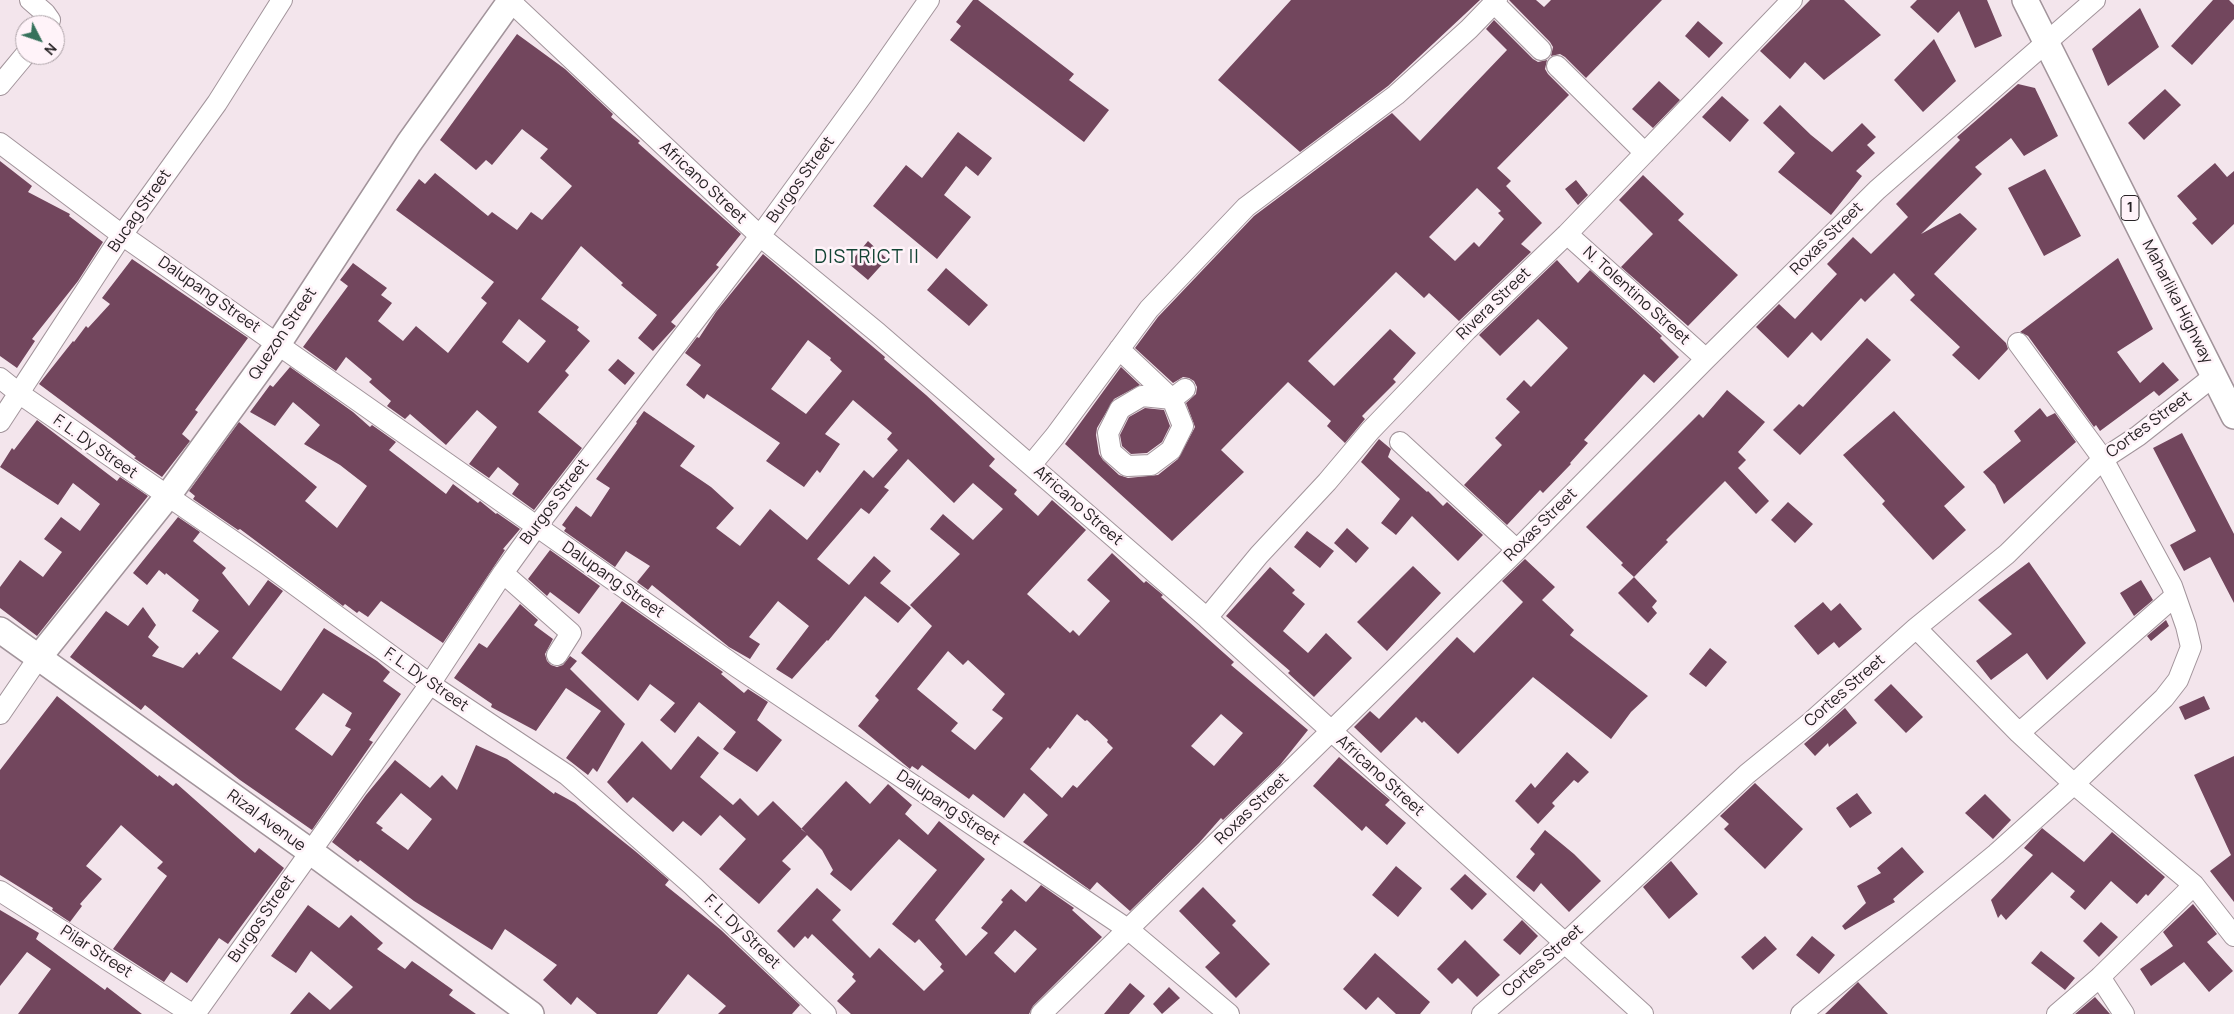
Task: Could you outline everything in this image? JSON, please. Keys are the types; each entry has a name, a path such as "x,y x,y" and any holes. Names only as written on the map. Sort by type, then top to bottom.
{"main road":[{"name":"Maharlika Highway","path":"2026,0 2234,416"},
{"name":"Quezon Street","path":"39,657 167,497 278,344 408,143 510,1"},
{"name":"Rizal Avenue","path":"0,630 322,860 531,1014"}],"street":[{"path":"30,0 47,15"},
{"name":"Bucag Street","path":"0,422 122,235 216,103 282,0"},
{"name":"Burgos Street","path":"187,1012 309,852 430,684 503,573 537,526 760,236 864,93 928,0"},
{"name":"Rivera Street","path":"1207,618 1259,555 1327,482 1370,431 1467,330 1566,234 1792,0"},
{"name":"Roxas Street","path":"1041,1014 1517,550 1877,190 2095,0"},
{"name":"Africano Street","path":"510,1 760,236 878,332 1207,618 1643,1014"},
{"path":"1031,465 1056,436 1149,309 1246,207 1396,95 1496,2 1541,50"},
{"path":"0,85 17,65"},
{"path":"1558,66 1645,153"},
{"name":"Dalupang Street","path":"0,143 122,235 737,668 1128,930 1229,1014"},
{"name":"N. Tolentino Street","path":"1566,234 1706,359"},
{"path":"1800,1014 1996,854 2074,784 2164,698 2178,680 2191,647 2186,626 2175,596 2103,459 2018,344"},
{"path":"1119,349 1179,394"},
{"name":"Cortes Street","path":"1482,1014 1564,944 1747,774 1812,722 1916,628 2007,554 2103,459 2138,436 2214,376"},
{"name":"F. L. Dy Street","path":"0,378 167,497 265,563 430,684 567,775 693,886 826,1014"},
{"path":"1400,442 1517,550"},
{"path":"503,573 571,633 557,655"},
{"path":"2019,733 2175,596"},
{"path":"1916,628 2019,733 2074,784 2194,884 2234,936"},
{"path":"0,714 39,657"},
{"path":"2057,1014 2100,977 2194,884"},
{"name":"Pilar Street","path":"0,891 187,1012"},
{"path":"2100,977 2124,1014"}],"building":[{"path":"973,0 978,0 1074,74 1069,80 1109,110 1084,142 950,40 961,26 956,22"},
{"path":"1291,0 1480,0 1388,86 1300,152 1218,80"},
{"path":"1509,0 1536,0 1544,7 1551,0 1662,0 1586,78 1565,57 1560,54 1551,56 1553,47 1550,42"},
{"path":"1810,0 1844,0 1881,35 1824,80 1805,62 1790,79 1760,51"},
{"path":"1917,0 1987,0 2002,36 1975,48 1959,11 1938,33 1910,7"},
{"path":"2213,0 2229,0 2234,5 2234,19 2192,65 2171,46"},
{"path":"2140,8 2159,47 2108,86 2092,49"},
{"path":"1494,20 1533,59 1538,62 1547,60 1545,69 1548,74 1569,95 1497,168 1511,181 1506,186 1542,223 1521,244 1531,252 1459,321 1429,293 1424,298 1396,272 1308,361 1334,386 1390,329 1416,353 1393,379 1396,382 1362,416 1365,419 1345,443 1327,426 1331,421 1288,382 1221,450 1244,472 1172,541 1065,444 1121,367 1140,385 1114,399 1097,428 1096,435 1099,454 1119,475 1128,478 1158,475 1178,459 1195,427 1186,403 1196,394 1197,387 1194,381 1183,377 1173,383 1135,348 1158,317 1254,216 1392,113 1420,141 1507,50 1486,29","holes":["1477,188 1501,211 1498,213 1504,219 1479,247 1474,242 1455,261 1429,237"]},
{"path":"1698,21 1723,43 1709,58 1685,36"},
{"path":"517,34 565,69 613,114 611,117 640,141 638,143 741,234 716,265 719,267 671,322 676,326 653,351 638,338 657,315 621,285 623,283 581,246 541,299 579,327 577,330 590,341 565,371 569,375 538,412 582,448 534,510 512,494 519,484 498,467 489,478 469,464 497,427 477,410 446,445 410,414 405,419 387,406 391,401 369,382 372,379 346,357 336,371 303,347 348,286 340,280 353,263 387,288 381,295 392,303 378,321 403,341 416,326 448,353 487,303 481,298 494,282 396,210 419,179 425,184 435,173 488,216 492,212 517,230 531,212 542,220 572,186 540,158 548,149 522,129 492,165 486,160 476,170 440,140","holes":["519,319 546,341 528,363 502,342"]},
{"path":"1934,39 1956,81 1923,112 1894,80"},
{"path":"1659,81 1680,100 1653,128 1632,109"},
{"path":"2018,84 2035,88 2058,136 2024,156 2011,138 1975,167 1982,174 1921,234 1960,213 1977,229 1934,274 2006,343 2008,349 1979,380 1952,355 1960,347 1910,300 1915,295 1894,273 1865,302 1861,298 1821,341 1812,332 1788,358 1756,327 1779,304 1795,319 1837,274 1827,264 1853,237 1871,254 1908,217 1896,204 1960,140 1957,137"},
{"path":"2165,89 2181,105 2144,140 2128,123"},
{"path":"1722,96 1749,120 1730,142 1702,117"},
{"path":"1780,105 1832,152 1862,123 1876,137 1867,145 1875,153 1856,171 1862,176 1831,215 1778,172 1795,153 1763,123"},
{"path":"958,132 992,158 978,176 966,166 944,195 971,217 937,259 873,206 906,165 922,178"},
{"path":"0,161 32,186 28,192 70,214 69,216 103,242 78,281 32,339 35,341 17,368 0,356"},
{"path":"2215,163 2227,177 2234,171 2234,224 2212,245 2192,223 2197,219 2177,196"},
{"path":"2045,169 2081,236 2044,256 2008,188"},
{"path":"1643,175 1684,214 1678,220 1738,275 1688,326 1621,267 1653,234 1619,200"},
{"path":"1576,180 1588,195 1578,205 1565,189"},
{"path":"868,241 887,259 868,280 849,264"},
{"path":"763,254 885,357 884,359 995,459 989,466 1017,490 1014,494 1038,516 1052,500 1086,530 1027,594 1070,633 1073,630 1079,636 1110,601 1087,580 1112,553 1144,583 1146,581 1163,595 1161,597 1234,662 1231,665 1308,730 1280,765 1223,820 1221,818 1199,843 1130,911 1097,882 1090,890 1023,842 1048,815 1024,793 1004,818 973,794 969,799 922,765 918,770 912,766 910,769 858,726 879,700 875,696 932,626 910,605 960,554 930,529 943,514 973,540 1003,509 973,483 954,503 908,459 884,487 889,490 869,514 861,508 817,559 849,585 874,556 891,571 880,583 911,608 898,623 865,596 828,641 792,679 776,669 809,626 778,601 749,637 760,644 750,659 729,647 652,585 648,590 637,582 650,566 626,551 615,567 564,531 566,528 562,525 576,506 591,517 610,488 596,479 644,411 695,446 680,466 711,487 734,508 716,528 740,546 770,509 807,540 864,470 873,478 898,450 887,439 892,433 853,400 825,434 840,444 820,473 817,470 804,487 766,461 780,443 707,394 704,399 686,385 701,365 685,353 697,337 699,338 716,312","holes":["808,340 831,358 830,360 842,371 806,414 771,389","948,651 963,665 968,660 1005,694 992,710 1003,718 975,750 951,731 958,723 917,689","1077,714 1085,721 1087,720 1108,740 1107,742 1113,748 1077,788 1073,785 1062,798 1030,769 1048,747 1050,749","1221,714 1243,733 1214,766 1191,746"]},
{"path":"2118,258 2153,329 2117,352 2140,383 2163,362 2179,380 2159,396 2154,391 2100,431 2096,425 2094,427 2028,336 2020,332"},
{"path":"132,259 248,338 195,410 198,412 182,434 190,441 162,477 134,458 136,457 39,384 86,326 88,328 110,304 102,298"},
{"path":"1557,260 1578,283 1590,270 1662,336 1660,338 1679,357 1654,383 1644,374 1584,440 1588,443 1571,464 1543,493 1540,490 1507,525 1464,485 1502,445 1495,438 1520,412 1506,399 1524,380 1531,387 1568,348 1538,319 1500,356 1479,335"},
{"path":"946,268 988,305 969,326 927,290"},
{"path":"1867,338 1891,360 1800,455 1773,430 1799,404 1803,407"},
{"path":"618,359 635,373 625,385 608,370"},
{"path":"290,367 353,412 370,427 372,425 396,442 389,450 446,494 453,484 478,503 480,501 520,529 503,549 505,550 443,643 381,601 368,617 359,611 357,613 345,604 343,606 240,529 238,530 193,499 195,496 189,491 239,422 317,487 305,501 337,528 367,486 340,465 304,444 320,425 293,402 275,426 250,412 270,385 273,387"},
{"path":"1727,390 1765,422 1738,452 1746,460 1738,468 1769,501 1756,514 1725,481 1666,540 1668,542 1634,577 1621,565 1623,563 1586,527 1699,414 1703,418"},
{"path":"1145,408 1164,410 1170,426 1162,442 1147,453 1131,454 1122,446 1120,435 1129,417"},
{"path":"2040,408 2047,417 2055,413 2076,442 2004,504 1995,485 1983,472 2021,441 2014,431"},
{"path":"1894,411 1965,487 1944,506 1966,530 1933,560 1882,504 1885,501 1843,455"},
{"path":"37,420 117,481 120,477 148,496 37,636 0,608 0,587 20,560 43,577 62,552 44,539 61,517 80,531 100,504 73,483 58,505 0,467 12,448 14,450"},
{"path":"2182,433 2234,534 2234,603 2210,557 2184,571 2170,545 2196,531 2153,448"},
{"path":"1379,439 1391,449 1388,457 1443,506 1447,502 1483,535 1458,561 1412,516 1396,535 1381,523 1400,499 1361,462"},
{"path":"1788,502 1813,524 1795,543 1771,520"},
{"path":"178,517 200,532 193,541 226,568 222,573 249,606 268,580 283,591 232,658 281,691 324,628 377,661 390,672 383,681 401,694 369,740 373,742 312,830 240,780 145,705 141,710 70,657 106,611 128,626 143,607 156,625 148,637 159,647 152,656 183,668 197,652 199,655 219,631 192,611 199,600 166,573 165,575 159,570 147,585 133,573","holes":["323,693 352,713 345,726 351,729 332,756 295,729"]},
{"path":"1347,528 1369,548 1356,563 1334,543"},
{"path":"1307,531 1334,551 1320,568 1294,547"},
{"path":"550,550 600,586 579,614 550,592 547,596 528,579"},
{"path":"1525,559 1555,587 1542,600 1574,630 1570,635 1648,696 1631,712 1611,739 1533,677 1458,754 1424,721 1422,723 1416,717 1381,753 1354,727 1370,711 1379,719 1457,637 1474,653 1523,602 1502,581"},
{"path":"2029,562 2086,643 2047,680 2027,653 1991,680 1976,661 2012,634 1978,600"},
{"path":"1413,566 1441,593 1387,651 1357,622"},
{"path":"1270,567 1295,590 1292,593 1305,604 1283,631 1308,653 1326,633 1352,658 1314,697 1288,673 1290,671 1226,616"},
{"path":"1634,577 1657,601 1652,607 1657,613 1648,623 1618,593"},
{"path":"2141,580 2153,600 2134,616 2120,593"},
{"path":"622,601 723,672 721,674 744,693 748,689 768,702 757,720 782,740 757,772 723,749 736,732 699,702 675,733 660,720 675,703 650,684 638,701 581,653"},
{"path":"1823,602 1831,611 1840,603 1862,629 1839,648 1834,642 1818,655 1794,626"},
{"path":"520,604 538,620 534,625 553,639 545,654 547,661 557,667 563,665 570,656 577,661 570,669 625,724 597,772 593,768 588,775 566,758 601,711 566,688 536,731 491,707 492,704 454,678 479,643 487,648"},
{"path":"2166,620 2169,626 2151,641 2147,636"},
{"path":"1710,648 1727,662 1706,687 1689,674"},
{"path":"1891,684 1923,717 1906,733 1874,700"},
{"path":"57,696 158,777 159,775 173,786 176,783 255,853 259,848 284,868 228,944 219,938 187,983 171,972 164,982 113,949 167,876 157,868 163,862 121,825 86,866 102,879 80,904 82,906 70,922 52,910 53,908 0,875 0,770"},
{"path":"2204,696 2210,709 2185,720 2179,707"},
{"path":"1845,708 1857,723 1829,747 1828,743 1815,756 1804,744"},
{"path":"698,736 719,753 700,777 733,805 740,798 758,816 773,801 801,829 846,781 870,804 888,784 912,805 905,814 928,835 939,821 985,859 935,920 966,956 988,933 981,928 1003,902 1001,900 1011,889 1026,902 1041,885 1074,908 1072,910 1102,937 1033,1006 1029,1014 851,1014 837,1001 856,981 852,977 854,974 812,934 808,939 805,936 794,948 777,931 817,888 841,910 832,920 870,958 879,948 924,991 944,971 940,967 942,964 919,939 915,943 892,924 937,870 899,839 851,891 830,874 833,870 822,850 807,835 782,861 791,869 759,904 719,869 746,839 720,815 701,836 683,821 673,832 633,797 627,803 607,782 642,741 671,770","holes":["1015,930 1037,949 1015,973 994,953"]},
{"path":"476,745 507,759 554,794 555,792 575,803 635,851 669,880 665,885 721,930 800,1005 792,1014 718,1014 726,1006 688,974 657,1014 597,1014 577,997 571,1005 543,980 557,965 505,929 492,950 414,901 360,860 358,862 332,842 366,795 395,760 430,788 442,775 457,790","holes":["401,793 432,819 408,850 381,830 383,828 376,823"]},
{"path":"1567,752 1589,772 1578,783 1574,780 1552,803 1555,806 1538,824 1515,801 1531,783 1535,788"},
{"path":"2234,756 2234,902 2210,871 2231,855 2194,775"},
{"path":"1339,757 1390,800 1385,805 1406,823 1387,845 1366,826 1362,831 1313,786"},
{"path":"1755,783 1803,829 1765,869 1724,829 1729,824 1720,816"},
{"path":"1857,793 1872,813 1850,828 1836,808"},
{"path":"1985,794 2011,820 1993,839 1965,813"},
{"path":"2042,828 2084,862 2112,832 2165,877 2148,896 2146,894 2137,904 2111,881 2085,910 2070,897 2075,891 2052,872 2006,920 2001,914 1998,918 1991,900 2033,855 2024,848"},
{"path":"1545,830 1574,854 1601,881 1569,912 1541,883 1534,892 1516,877 1535,854 1530,849"},
{"path":"1902,847 1924,872 1893,899 1895,902 1845,930 1842,926 1866,903 1857,886 1881,873 1877,868"},
{"path":"1671,861 1698,894 1669,919 1643,887"},
{"path":"1396,866 1422,888 1398,917 1372,895"},
{"path":"1465,874 1487,894 1472,910 1450,889"},
{"path":"1203,887 1236,921 1232,925 1270,964 1236,998 1205,967 1220,953 1179,911"},
{"path":"2193,904 2217,934 2207,942 2233,971 2209,992 2184,962 2151,986 2140,969 2173,946 2163,932"},
{"path":"308,905 339,928 351,915 383,943 377,949 405,969 412,961 453,990 449,995 476,1014 290,1014 309,992 330,1010 353,987 311,951 296,973 271,956"},
{"path":"0,910 39,933 36,939 105,990 107,987 142,1014 18,1014 51,969 27,952 0,986"},
{"path":"1522,920 1538,936 1520,955 1503,940"},
{"path":"2101,922 2118,937 2099,957 2083,941"},
{"path":"1765,936 1777,949 1753,970 1741,957"},
{"path":"1812,936 1835,955 1819,974 1796,955"},
{"path":"1465,940 1500,975 1477,997 1458,978 1452,984 1437,969"},
{"path":"2041,951 2075,978 2065,990 2031,963"},
{"path":"1375,953 1430,1002 1420,1014 1396,1014 1378,997 1366,1010 1343,989"},
{"path":"1858,982 1888,1014 1825,1014 1856,984"},
{"path":"1130,983 1145,996 1129,1014 1104,1014"},
{"path":"1169,987 1180,998 1162,1014 1153,1004"},
{"path":"2095,997 2110,1014 2075,1014"}],"district":[{"name":"DISTRICT II","path":"867,258"}]}
